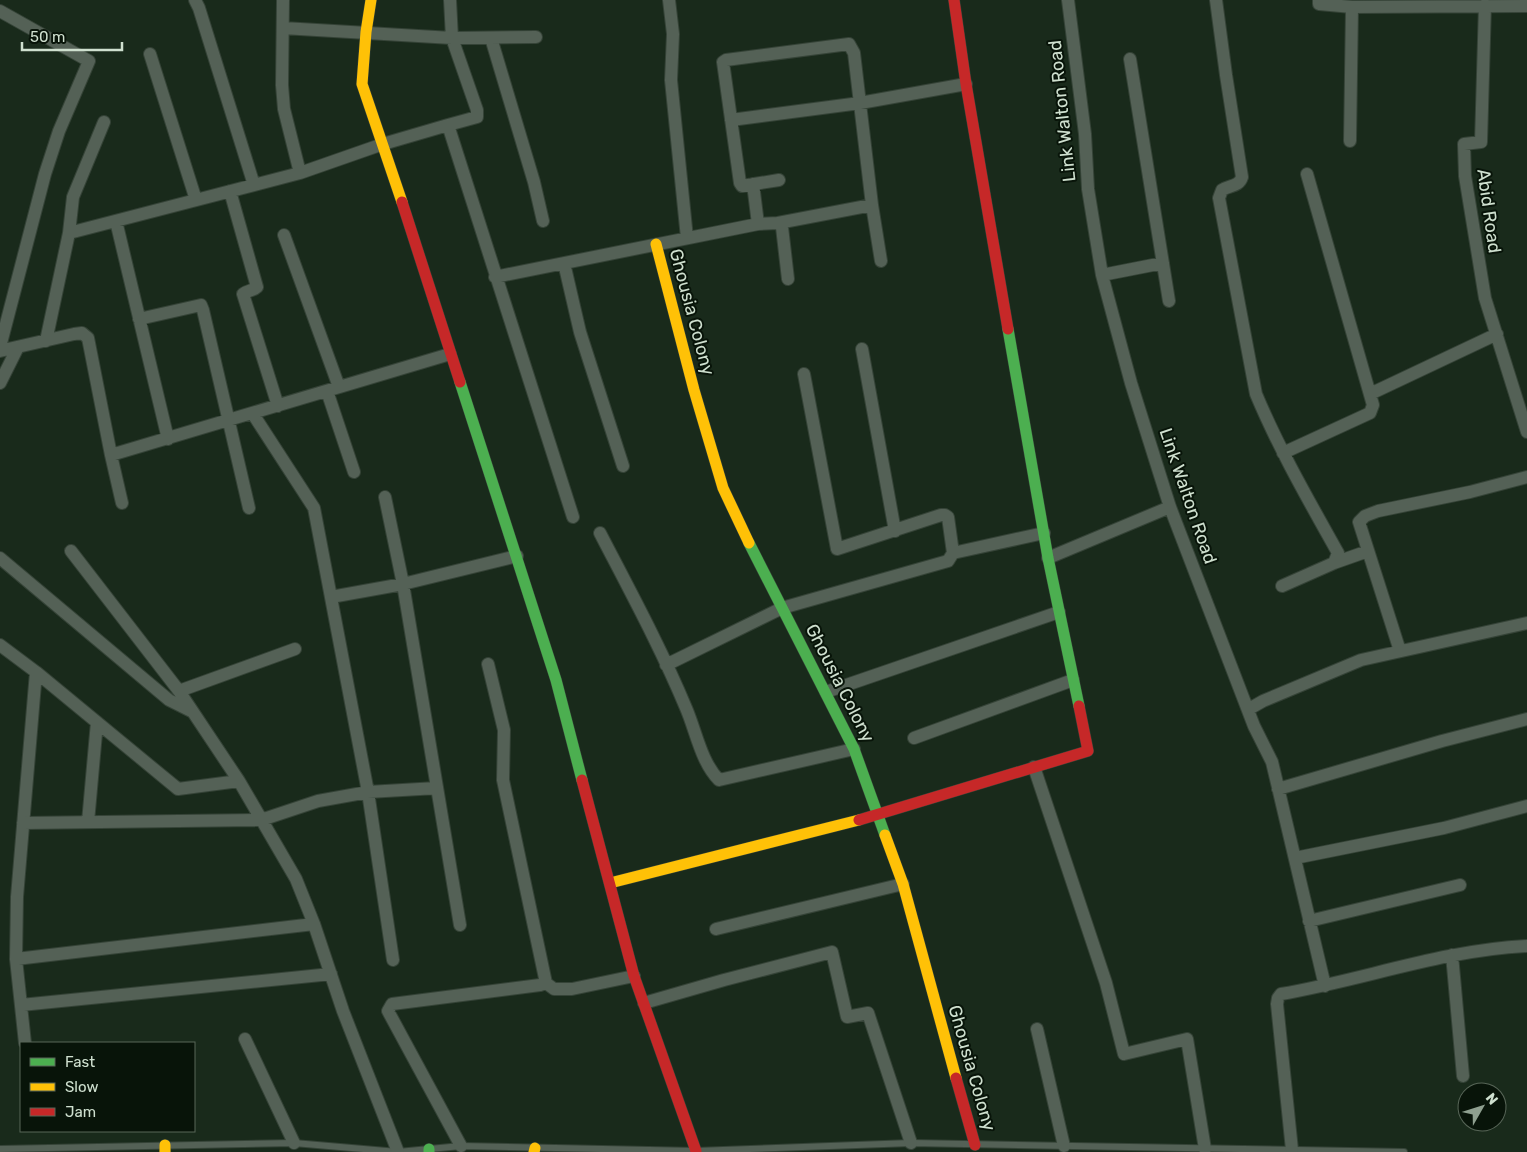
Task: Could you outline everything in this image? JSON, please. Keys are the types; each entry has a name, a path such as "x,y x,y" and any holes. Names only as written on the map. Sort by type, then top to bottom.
{"street":[{"path":"195,0 254,185"},
{"path":"283,0 282,85 284,109 300,173"},
{"path":"371,0 366,32 362,84 556,680 634,976 696,1151"},
{"path":"69,234 300,173 383,144 477,117 477,110 452,38 450,0"},
{"path":"669,0 672,34 671,80 687,238"},
{"path":"610,883 877,815 1088,751 1048,558 966,84 954,0"},
{"name":"Link Walton Road","path":"1068,0 1085,134 1088,189 1102,275 1131,383 1170,507 1254,726 1272,762 1325,986"},
{"path":"1216,0 1242,177 1236,185 1222,190 1218,198 1256,394 1283,453 1338,553 1334,563"},
{"path":"1319,0 1319,4 1352,7 1384,3 1527,6"},
{"name":"Abid Road","path":"1485,5 1481,142 1465,144 1465,176 1485,298 1527,429"},
{"path":"1350,141 1352,7"},
{"path":"0,12 89,61 59,131 44,174 0,347"},
{"path":"283,28 452,38 536,37"},
{"path":"491,38 534,182 543,221"},
{"path":"779,180 742,186 740,183 723,62 726,60 849,44 854,53 872,205 881,260"},
{"path":"150,54 196,200"},
{"path":"1130,59 1169,301"},
{"path":"731,120 860,103 966,84"},
{"path":"46,341 69,234 73,197 104,122"},
{"path":"448,125 573,517"},
{"path":"1283,453 1370,413 1373,405 1307,174"},
{"path":"753,184 758,224"},
{"path":"230,191 257,287 243,294 278,406"},
{"path":"495,277 758,224 778,223 872,205"},
{"path":"116,221 168,439"},
{"path":"778,223 782,226 788,279"},
{"path":"284,235 333,389 354,472"},
{"name":"Ghousia Colony","path":"656,244 694,390 723,488 854,749 903,884 975,1145"},
{"path":"564,263 580,332 623,466"},
{"path":"1102,275 1163,263"},
{"path":"139,319 201,305 204,310 249,508"},
{"path":"0,351 82,333 88,338 122,503"},
{"path":"1370,394 1496,334"},
{"path":"0,383 18,347"},
{"path":"862,349 895,531"},
{"path":"111,455 450,354"},
{"path":"666,665 782,608 948,561 953,553 948,517 945,515 838,549 804,374"},
{"path":"253,414 314,508 368,792 393,960"},
{"path":"1400,651 1360,522 1365,516 1378,512 1470,492 1527,477"},
{"path":"385,497 403,584 460,926"},
{"path":"1048,558 1170,507"},
{"path":"600,533 686,708 710,772 719,780 854,749"},
{"path":"953,553 1044,533"},
{"path":"71,551 179,691 239,781 296,879 314,924 343,1011 398,1152"},
{"path":"1282,586 1334,563 1368,551"},
{"path":"332,598 403,584 516,556"},
{"path":"0,558 170,700 193,712"},
{"path":"826,692 1059,612"},
{"path":"1249,710 1263,701 1361,660 1527,623"},
{"path":"0,645 36,672 178,789 239,781"},
{"path":"179,691 295,649"},
{"path":"488,664 504,730 503,780 546,983 554,989 563,990 634,976"},
{"path":"24,1042 16,960 16,897 36,672"},
{"path":"914,738 1073,680"},
{"path":"1278,789 1527,718"},
{"path":"88,822 97,722"},
{"path":"1034,767 1106,983 1124,1054 1187,1039 1205,1149"},
{"path":"23,823 261,820 318,800 368,792 437,788"},
{"path":"1295,858 1444,828 1527,806"},
{"path":"716,929 903,884"},
{"path":"1309,921 1460,885"},
{"path":"16,960 314,924"},
{"path":"1292,1150 1278,998 1281,994 1325,986 1452,955 1496,948 1527,946"},
{"path":"644,1003 832,952 847,1017 868,1013 910,1143"},
{"path":"1452,955 1463,1076"},
{"path":"21,1005 331,974"},
{"path":"461,1146 388,1011 392,1004 546,983"},
{"path":"1037,1029 1064,1146"},
{"path":"245,1039 294,1143"}],"lane":[{"path":"0,1149 165,1149 294,1143 398,1152 461,1146 535,1150 696,1151 910,1143 1404,1152"}],"traffic: fast":[{"path":"1008,329 1048,558 1079,706"},
{"path":"460,382 556,680 582,780"},
{"path":"749,543 854,749 885,835"}],"traffic: slow":[{"path":"371,0 366,32 362,84 402,202"},
{"path":"656,244 694,390 723,488 749,543"},
{"path":"610,883 859,820"},
{"path":"885,835 903,884 956,1078"},
{"path":"165,1145 165,1152"},
{"path":"534,1152 535,1148"}],"traffic: jam":[{"path":"954,0 966,84 1008,329"},
{"path":"402,202 460,382"},
{"path":"859,820 1088,751 1079,706"},
{"path":"582,780 634,976 696,1151"},
{"path":"956,1078 975,1145"}]}
